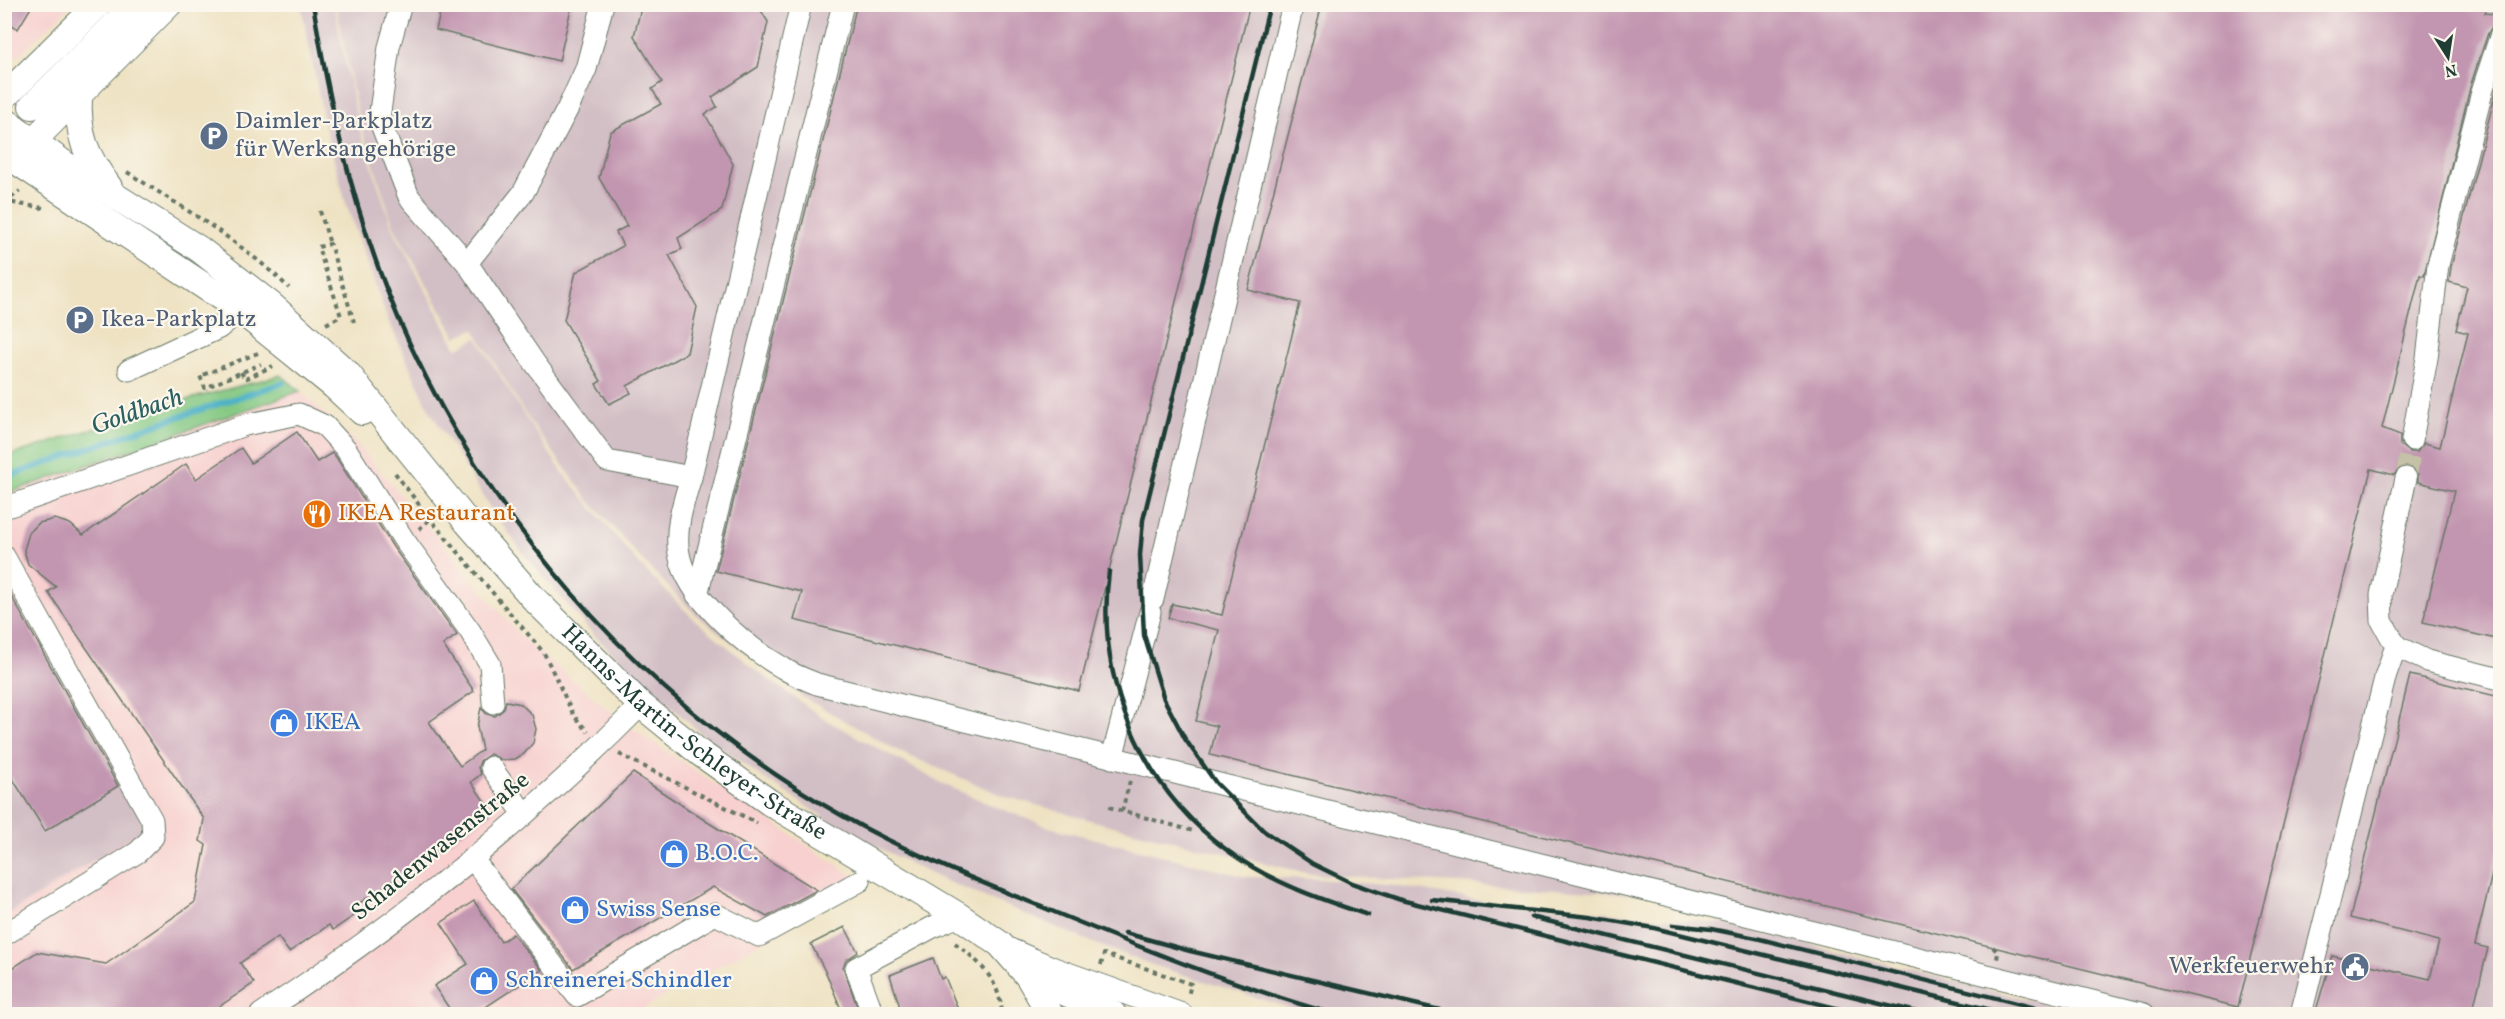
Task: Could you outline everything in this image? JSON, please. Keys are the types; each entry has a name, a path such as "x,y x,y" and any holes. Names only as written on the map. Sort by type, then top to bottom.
{"main road":[{"path":"4,98 99,4"},
{"path":"32,106 136,4"},
{"path":"8,161 32,142 169,4"},
{"path":"79,95 78,114 85,151 116,197"},
{"name":"Hanns-Martin-Schleyer-Straße","path":"4,120 32,142 199,249 272,305 347,374 534,600 641,705 700,753 769,802 959,916 1000,944 1028,976 1050,1014"},
{"name":"Hanns-Martin-Schleyer-Straße","path":"8,161 240,310 334,386 369,419 403,442"},
{"name":"Hanns-Martin-Schleyer-Straße","path":"1028,976 1113,1014"}],"street":[{"path":"401,4 389,47 379,119 410,197 467,263 534,362 607,461 691,477"},
{"path":"467,263 523,193 568,108 586,69 603,4"},
{"path":"801,4 680,519 679,555 697,595 734,632 783,669 817,684 2144,1014"},
{"path":"697,595 843,4"},
{"path":"1112,758 1151,606 1293,4"},
{"path":"2412,440 2427,358 2438,265 2483,88 2500,37"},
{"path":"129,370 219,328 240,310"},
{"path":"4,508 245,425 299,414 325,426 346,449 404,540 470,631 490,664 493,704"},
{"path":"2406,478 2382,595 2382,621 2396,646 2427,661 2500,679"},
{"path":"4,556 152,820 153,837 138,852 4,935"},
{"path":"2301,1014 2386,674 2396,646"},
{"name":"Schadenwasenstraße","path":"261,1014 376,935 472,858 603,744 641,705"},
{"path":"491,767 524,814"},
{"path":"512,795 540,800"},
{"path":"472,858 577,996 715,914 759,936 860,881"},
{"path":"873,1014 856,968 933,927 959,916"},
{"path":"1000,944 1054,968 1185,1006"}],"path":[{"path":"4,199 8,202 4,203"},
{"path":"320,211 354,322"},
{"path":"324,324 341,316 318,247 330,244"},
{"path":"261,364 205,388 200,376 267,349"},
{"path":"241,372 245,379 271,367"},
{"path":"416,532 430,519"},
{"path":"603,744 629,761 761,825"},
{"path":"1122,811 1133,762"},
{"path":"1110,807 1193,831"},
{"path":"933,927 978,960 993,979 1001,999 1002,1014"},
{"path":"1104,954 1191,984 1185,1006"}],"shaded area":[{"path":"5,5 71,5 18,56 5,48"},
{"path":"301,5 334,5 357,121 392,227 457,349 477,338 529,423 563,473 639,564 694,619 758,672 826,720 941,783 1052,828 1247,877 1322,879 1396,886 1477,900 1728,924 2086,1014 1308,1014 1153,965 1101,946 939,878 842,829 756,773 702,734 642,681 591,632 524,554 491,509 430,411 387,317 346,204 326,130"},
{"path":"336,5 2500,5 2500,1014 2124,1014 1652,895 1310,874 1101,823 1004,796 900,752 801,696 696,615 591,503 529,420 474,329 456,337 394,227 359,120"},
{"path":"300,391 356,443 523,639 627,725 865,884 633,1014 5,1014 4,494"},
{"path":"4,583 142,814 145,828 5,916"}],"green space":[{"path":"281,375 300,391 5,494 5,457 171,404"}],"building":[{"path":"4,4 33,4 18,29 4,20"},
{"path":"442,4 572,4 559,61 436,30"},
{"path":"642,4 757,4 768,22 758,67 712,97 717,107 705,114 733,164 722,210 678,238 682,249 669,255 697,307 687,353 627,386 631,393 609,404 596,384 601,381 564,320 576,272 623,246 616,232 627,226 599,178 610,132 661,104 652,89 662,82 634,36"},
{"path":"857,4 1250,4 1079,691 794,620 802,592 716,571"},
{"path":"1322,4 2488,4 2485,13 2500,15 2500,25 2492,27 2488,33 2471,84 2424,276 2420,275 2382,428 2400,435 2400,445 2409,452 2417,452 2424,443 2440,447 2468,333 2456,330 2467,287 2449,282 2451,267 2500,76 2500,640 2423,622 2454,491 2418,482 2418,474 2409,466 2402,466 2394,475 2371,469 2238,1007 1210,755 1217,726 1196,721 1219,630 1168,618 1172,604 1222,615 1300,303 1248,290"},
{"name":"IKEA","path":"297,432 317,462 332,453 336,457 393,547 457,635 443,645 474,691 429,722 460,766 482,750 477,727 481,708 487,714 495,716 504,709 506,701 521,704 532,715 536,729 533,743 524,754 515,759 502,760 490,754 480,761 478,768 481,774 471,782 492,812 351,909 355,915 333,930 329,925 289,952 278,937 240,963 254,983 208,1014 4,1014 4,974 37,952 106,964 195,902 206,845 200,841 204,819 48,592 56,587 28,564 24,550 29,533 39,523 55,519 70,524 83,535 186,464 196,479 241,448 251,463"},
{"path":"4,583 118,786 45,831 11,776 4,781"},
{"path":"2410,675 2500,697 2500,841 2475,945 2488,948 2472,1014 2315,1014 2332,956 2430,979 2439,941 2350,918"},
{"path":"633,773 817,890 767,917 713,887 573,969 511,889"},
{"name":"Schreinerei Schindler","path":"474,901 501,942 513,934 542,970 475,1014 453,1014 434,986 468,964 441,923"},
{"path":"845,927 858,952 846,960 843,967 860,1014 843,1014 811,944"},
{"path":"933,958 941,979 945,977 960,1014 902,1014 890,975"}],"waterway":[{"name":"Goldbach","path":"4,478 283,383"}],"tunnel":[{"path":"2406,478 2412,440"}],"railway":[{"path":"313,4 326,76 351,183 386,288 422,369 465,446 514,520 569,590 630,655 696,715 766,768 867,830 1004,892 1127,942 1230,981 1334,1014"},
{"path":"1270,4 1143,520 1140,555 1144,635 1164,699 1185,739 1216,783 1264,831 1313,864 1352,883 1401,900 1860,1014"},
{"path":"1109,571 1106,611 1109,651 1117,690 1130,727 1148,762 1170,795 1197,825 1244,862 1295,889 1368,915"},
{"path":"1432,900 1590,917 1654,928 2008,1014"},
{"path":"1531,917 1925,1014"},
{"path":"1673,925 1711,929 1756,938 2060,1014"},
{"path":"1125,933 1190,951 1457,1014"}],"place":[{"name":"Daimler-Parkplatz für Werksangehörige","path":"214,136"},
{"name":"Ikea-Parkplatz","path":"80,320"},
{"name":"IKEA Restaurant","path":"317,514"},
{"name":"IKEA","path":"284,723"},
{"name":"B.O.C.","path":"674,854"},
{"name":"Swiss Sense","path":"575,910"},
{"name":"Werkfeuerwehr","path":"2355,967"},
{"name":"Schreinerei Schindler","path":"484,981"}]}
